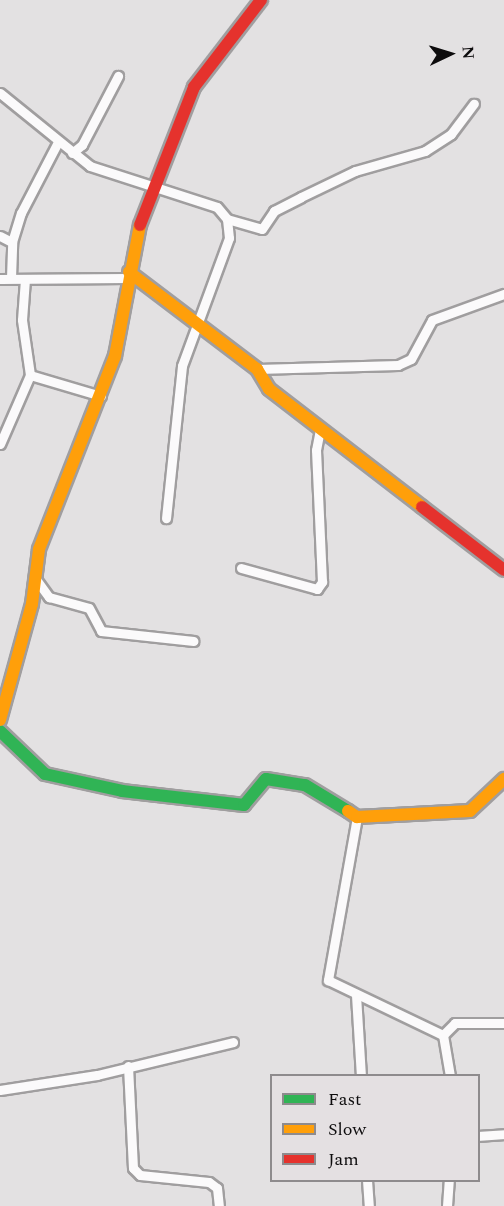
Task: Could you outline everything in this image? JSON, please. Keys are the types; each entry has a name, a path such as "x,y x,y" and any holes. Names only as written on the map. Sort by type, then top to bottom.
{"street":[{"path":"0,720 35,578 39,549 115,356 128,275 153,185 194,87 261,0"},
{"path":"72,153 87,136 118,76"},
{"path":"0,93 90,166 217,207 227,219 229,238 182,366 166,518"},
{"path":"227,219 262,229 274,211 344,176 425,151 451,134 474,104"},
{"path":"11,278 12,242 58,142"},
{"path":"0,236 12,242"},
{"path":"0,279 128,275 257,369 269,389 504,570"},
{"path":"0,444 30,375 22,320 25,279"},
{"path":"257,369 398,365 411,359 432,320 504,294"},
{"path":"30,375 101,396"},
{"path":"241,568 317,588 322,582 316,450 320,429"},
{"path":"35,578 49,597 89,608 101,631 193,641"},
{"path":"0,731 32,767 45,774 122,791 244,805 251,803 260,780 286,782 305,785 357,817 470,811 504,779"},
{"path":"357,817 328,980 443,1035"},
{"path":"356,995 361,1074"},
{"path":"443,1035 455,1023 504,1023"},
{"path":"443,1035 450,1074"},
{"path":"0,1090 232,1042"},
{"path":"128,1065 133,1168 140,1175 209,1182 217,1188 219,1206"},
{"path":"480,1136 504,1134"},
{"path":"367,1182 369,1206"},
{"path":"447,1206 449,1182"}],"traffic: fast":[{"path":"0,731 45,774 122,791 244,805 266,779 305,785 348,811"}],"traffic: slow":[{"path":"0,720 32,604 39,549 115,356 140,225"},
{"path":"129,272 257,369 269,389 422,507"},
{"path":"348,811 357,817 470,811 504,779"}],"traffic: jam":[{"path":"140,225 194,87 261,0"},
{"path":"422,507 504,570"}]}
